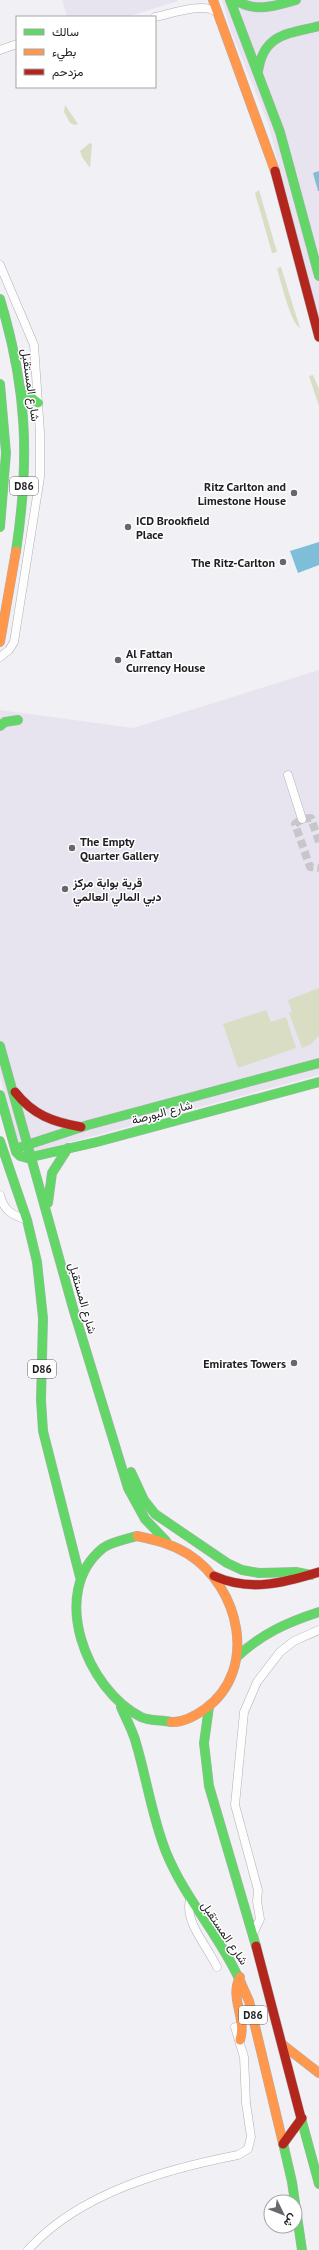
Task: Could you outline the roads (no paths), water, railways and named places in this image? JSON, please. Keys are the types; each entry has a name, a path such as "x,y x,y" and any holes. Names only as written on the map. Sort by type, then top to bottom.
{"main road":[{"path":"213,0 230,53 253,105 265,141 319,337"},
{"path":"230,0 280,132 319,276"},
{"path":"235,0 243,6 255,9 296,0"},
{"path":"258,75 262,52 268,42 278,37 319,26"},
{"name":"شارع المستقبل","path":"0,299 10,330 22,390 26,437 24,485 0,642"},
{"name":"D86","path":"0,384 6,453 0,527"},
{"path":"22,390 38,403"},
{"path":"0,726 5,722 18,720"},
{"name":"شارع المستقبل","path":"0,1046 73,1308 128,1488 136,1504 152,1528 170,1544"},
{"name":"شارع البورصة","path":"6,1160 15,1149 27,1144 82,1127 319,1063"},
{"name":"شارع البورصة","path":"30,1158 319,1082"},
{"path":"10,1084 27,1107 42,1118 56,1123 82,1127"},
{"path":"0,1095 15,1149 20,1156 30,1158"},
{"name":"D86","path":"0,1141 27,1220 37,1262 42,1301 41,1400 43,1431 80,1577"},
{"path":"48,1215 48,1190 50,1176 56,1164 68,1148"},
{"path":"114,1443 124,1456 144,1500 165,1523 194,1539 223,1561 240,1569 261,1574 299,1572 315,1574"},
{"path":"146,1536 170,1544 194,1557 214,1576 225,1592 232,1610 238,1637 237,1657 228,1684 209,1707 193,1717 168,1723 143,1719 121,1707 98,1679 81,1642 76,1613 76,1594 80,1577 92,1557 115,1541 129,1537 146,1536"},
{"path":"214,1576 230,1583 252,1587 279,1584 315,1574"},
{"path":"237,1657 268,1631 291,1621 319,1612"},
{"name":"شارع المستقبل","path":"121,1707 141,1756 150,1802 160,1836 173,1870 190,1900 226,1952 240,1977 252,2011 296,2200 302,2250"},
{"name":"شارع المستقبل","path":"209,1707 204,1743 207,1773 253,1934 319,2184"},
{"path":"240,1977 236,1984 235,1992 244,2022 240,2040"},
{"path":"283,2045 319,2073"},
{"path":"283,2144 302,2118"}],"street":[{"path":"156,17 198,8 208,8 216,12"},
{"path":"0,50 16,44"},
{"path":"0,265 34,344 40,433 40,477 14,642 9,650 0,656"},
{"path":"288,775 302,819"},
{"path":"0,1195 2,1203 8,1212 27,1220"},
{"path":"253,1934 260,1919 257,1901 258,1890 237,1814 235,1798 242,1720 250,1694 274,1659 294,1641 319,1630"},
{"path":"190,1900 188,1912 190,1921 209,1950 217,1967"},
{"path":"28,2250 46,2233 73,2214 124,2187 156,2175 245,2152 250,2146 251,2137 246,2103 244,2057 235,2027"}],"water":[{"path":"319,171 319,191 318,191 313,173"},
{"path":"319,542 319,565 298,573 290,551"}],"tunnel":[{"path":"319,842 311,818 302,819 295,824 310,867 319,868"}],"place":[{"name":"Ritz Carlton and Limestone House","path":"294,493"},
{"name":"ICD Brookfield Place","path":"128,527"},
{"name":"The Ritz-Carlton","path":"283,562"},
{"name":"Al Fattan Currency House","path":"118,660"},
{"name":"The Empty Quarter Gallery","path":"72,848"},
{"name":"قرية بوابة مركز دبي المالي العالمي","path":"65,889"},
{"name":"Emirates Towers","path":"294,1363"}]}
